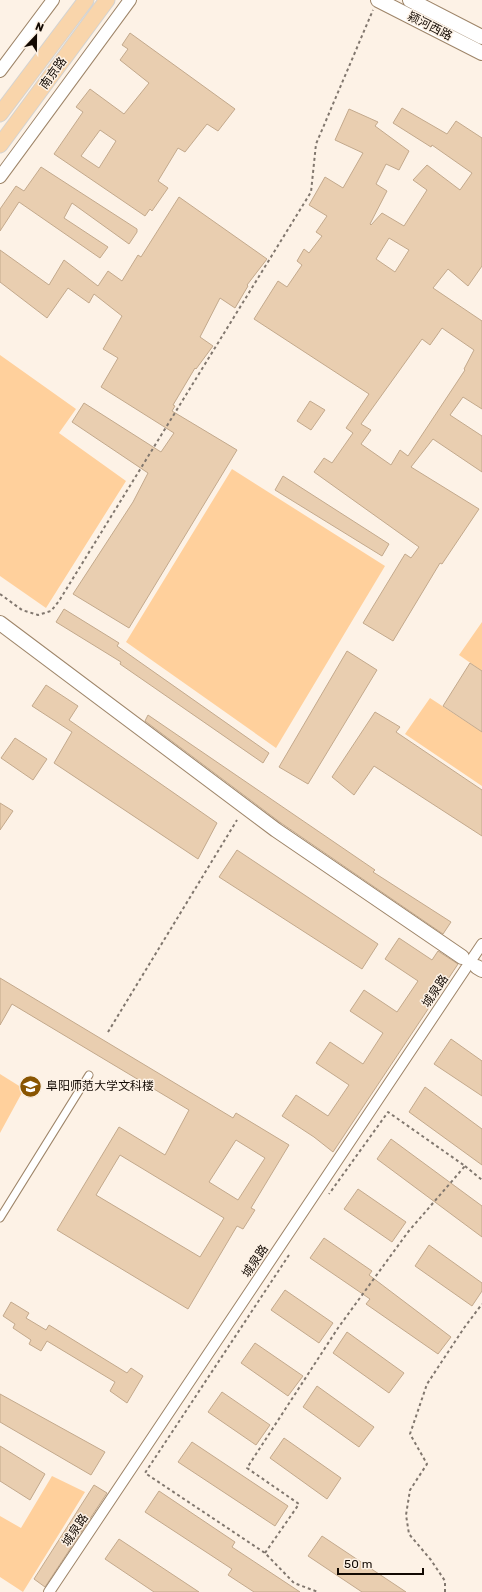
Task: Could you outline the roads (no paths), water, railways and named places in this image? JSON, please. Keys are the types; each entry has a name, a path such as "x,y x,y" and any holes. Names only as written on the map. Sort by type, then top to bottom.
{"main road":[{"name":"南京路","path":"0,114 86,0"},
{"name":"南京路","path":"0,146 107,0"},
{"name":"颍河西路","path":"410,0 482,37"},
{"name":"颍河西路","path":"376,4 482,53"},
{"path":"0,623 276,830 462,956"}],"street":[{"path":"0,71 53,0"},
{"path":"0,177 130,0"},
{"name":"城泉路","path":"49,1592 482,944"},
{"path":"0,1218 89,1075"}],"place":[{"name":"阜阳师范大学文科楼","path":"31,1086"}]}
